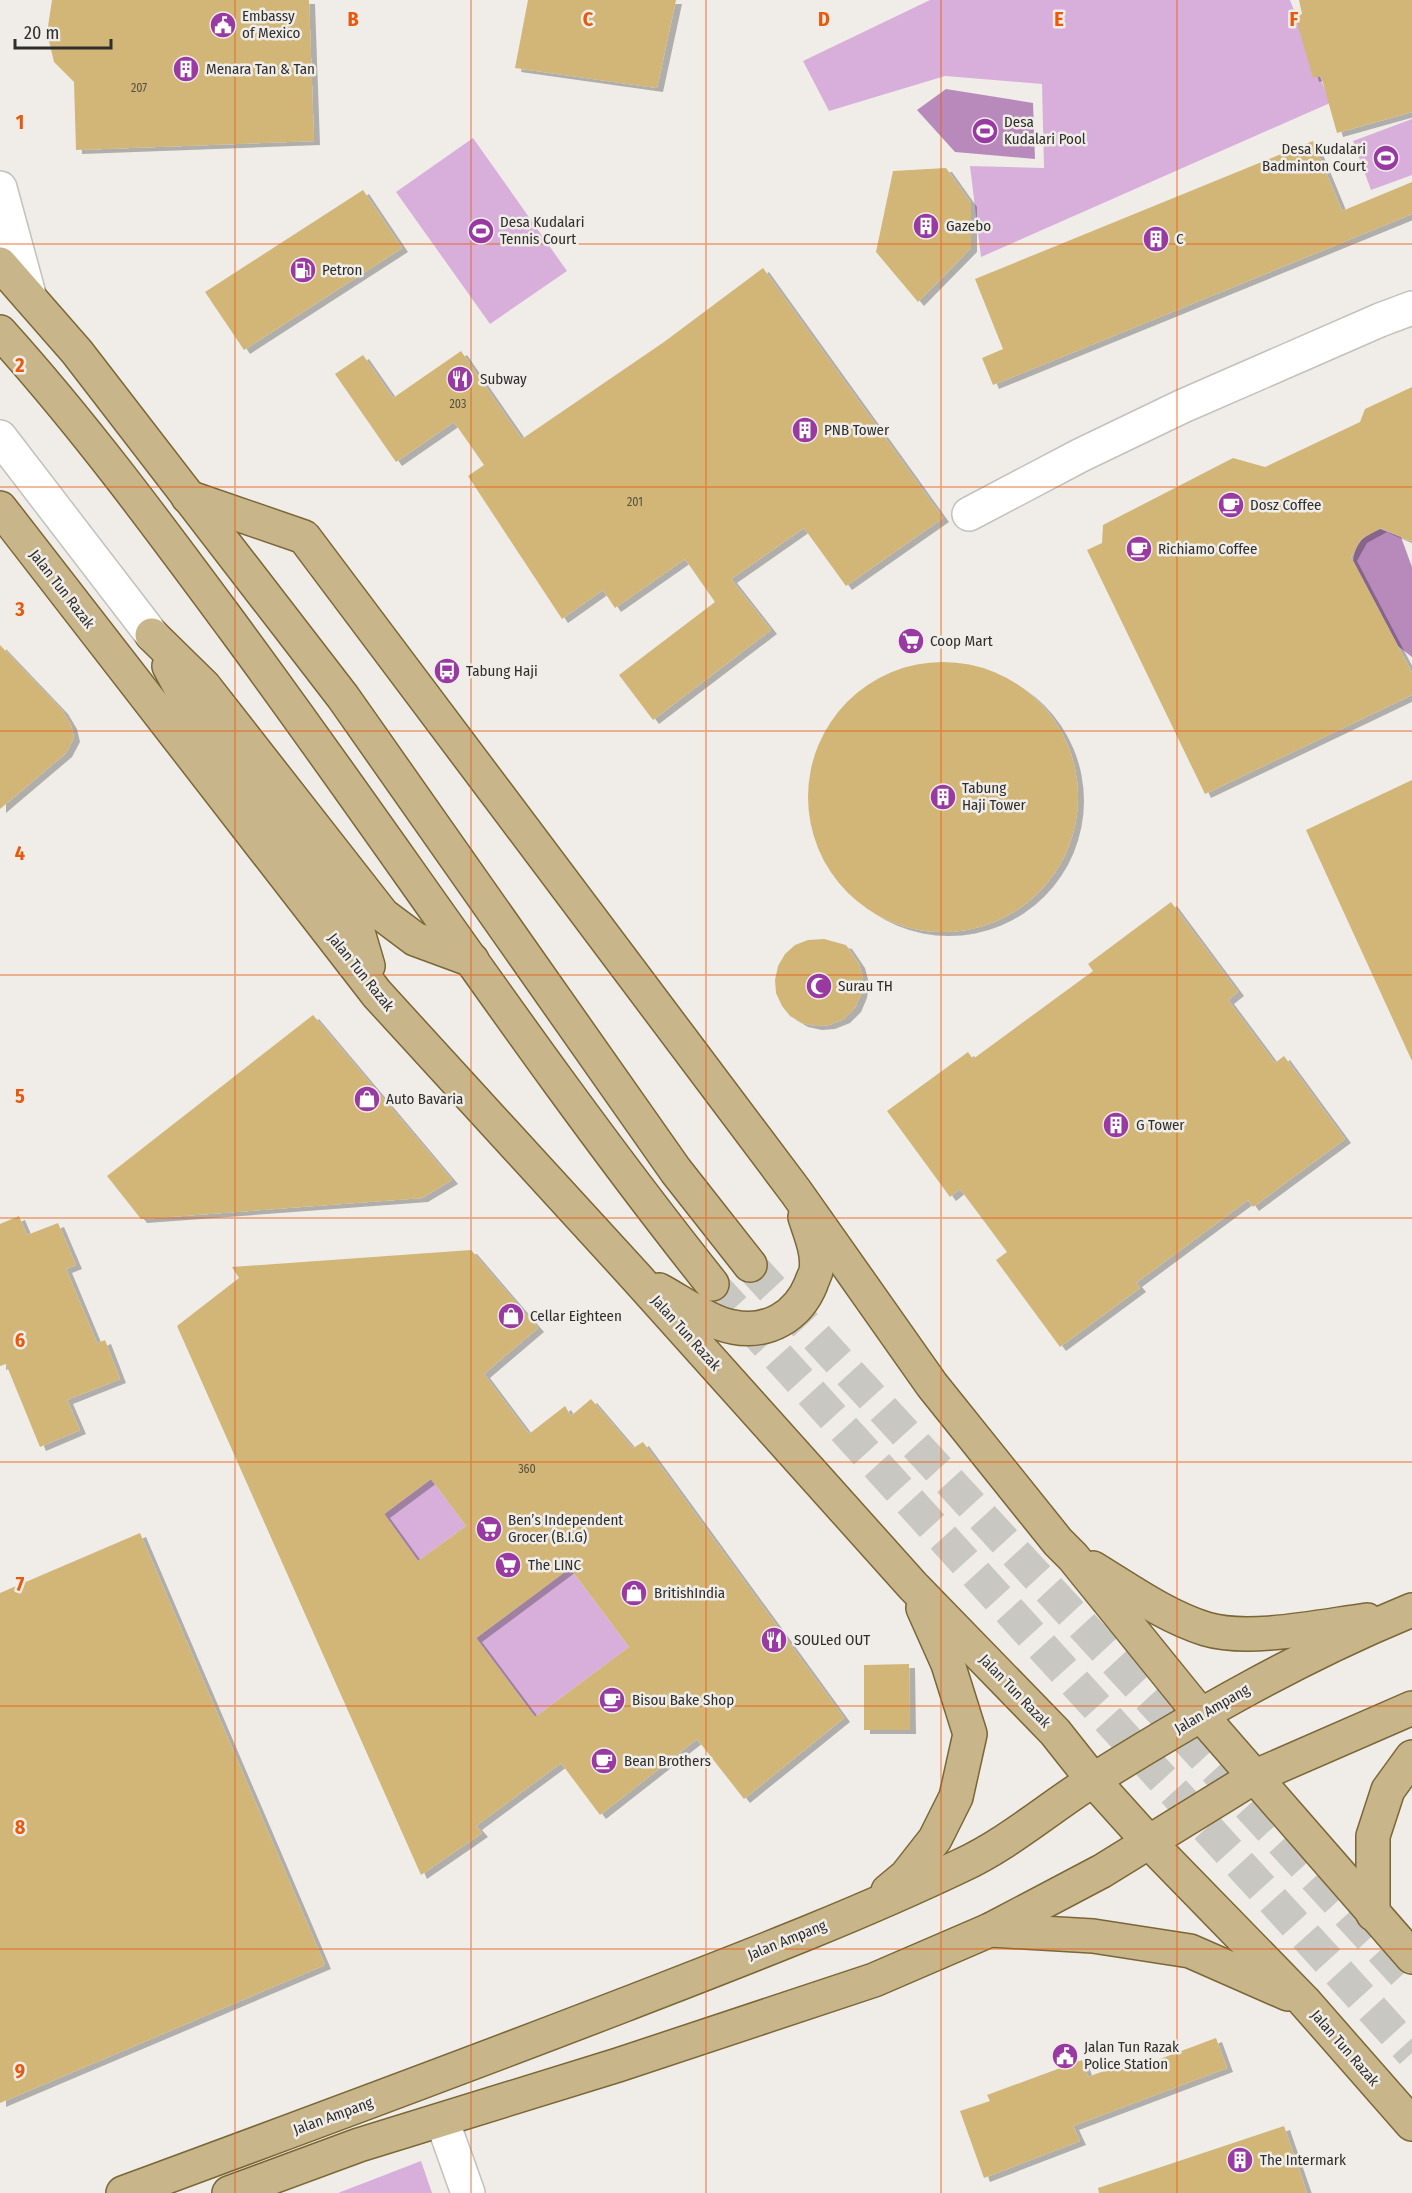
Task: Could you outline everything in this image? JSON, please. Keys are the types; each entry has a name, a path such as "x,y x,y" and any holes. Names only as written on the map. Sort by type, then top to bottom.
{"main road":[{"path":"0,264 77,352 343,697 676,1171 750,1265"},
{"path":"0,332 33,368 153,519 310,732 642,1196 712,1284"},
{"path":"188,497 304,537 796,1192 932,1385 1200,1714 1412,1957"},
{"name":"Jalan Tun Razak","path":"0,508 376,994 636,1277 913,1586 1055,1732 1093,1780 1304,2001 1412,2124"},
{"path":"152,635 204,686 383,915 415,939 472,960"},
{"path":"152,635 195,716 358,932 376,994"},
{"path":"636,1277 715,1321 731,1327 747,1329 773,1325 795,1310 805,1299 816,1271 814,1244 796,1192"},
{"path":"1073,1557 1176,1617 1209,1630 1274,1633 1403,1613"},
{"path":"870,1906 906,1876 935,1839 956,1797 970,1734 948,1664 913,1586"},
{"name":"Jalan Ampang","path":"123,2193 404,2090 701,1975 964,1865 1020,1832 1093,1780 1236,1693 1403,1613"},
{"path":"229,2193 359,2145 630,2061 874,1980 990,1930 1102,1871 1148,1840 1256,1776 1412,1708"},
{"path":"1373,1914 1374,1836 1388,1790 1412,1757"},
{"path":"990,1930 1093,1936 1190,1950 1304,2001"}],"street":[{"path":"0,188 30,298"},
{"path":"969,514 1071,460 1183,406 1412,308"},
{"path":"0,436 152,635"},
{"path":"442,2120 468,2193"}],"shaded area":[{"path":"930,0 1290,0 1330,103 981,257 970,166 1044,168 1042,84 945,76 829,111 803,61"},
{"name":"Desa Kudalari Pool","path":"946,89 1033,103 1035,159 955,152 917,110"},
{"name":"Desa Kudalari Badminton Court","path":"1412,119 1412,175 1371,190 1353,141"},
{"name":"Desa Kudalari Tennis Court","path":"473,138 567,271 490,324 396,192"},
{"path":"1380,529 1401,537 1412,567 1412,657 1398,646 1353,561 1361,540"},
{"path":"431,1479 466,1526 418,1561 384,1514"},
{"path":"570,1568 629,1647 535,1717 476,1638"},
{"path":"421,2161 432,2193 338,2193"}],"building":[{"name":"Menara Tan & Tan","path":"52,0 309,0 314,141 76,150 74,82 54,62 47,33"},
{"path":"528,0 676,0 657,88 515,68"},
{"path":"1299,0 1412,0 1412,112 1337,133 1321,76 1313,78 1295,16 1302,14"},
{"path":"1313,141 1342,211 1412,182 1412,214 993,385 982,358 1003,349 975,279"},
{"name":"Gazebo","path":"946,168 971,203 971,248 918,302 876,252 893,171"},
{"name":"Petron","path":"363,190 402,248 244,350 205,292"},
{"path":"763,268 943,518 846,586 804,528 731,579 771,630 653,720 619,675 715,602 685,559 615,608 603,590 562,619 468,476 484,465 454,422 396,462 335,374 363,355 393,398 461,351 522,439 664,342"},
{"path":"1412,387 1412,542 1381,528 1361,539 1351,557 1412,673 1412,695 1205,794 1087,550 1102,543 1103,525 1233,458 1265,467 1360,422 1365,409"},
{"path":"0,645 62,710 71,725 74,738 66,753 0,809"},
{"name":"Tabung Haji Tower","path":"930,662 956,662 995,672 1018,684 1039,701 1056,722 1068,745 1076,771 1078,797 1076,823 1068,849 1056,872 1039,893 1018,910 982,927 956,932 930,932 904,927 879,916 857,902 838,883 824,861 813,836 808,810 808,784 813,758 824,733 838,711 857,692 879,678 904,667"},
{"path":"1412,780 1412,1061 1306,830"},
{"name":"G Tower","path":"1171,902 1238,992 1228,1000 1275,1063 1284,1056 1345,1139 1253,1207 1248,1200 1136,1283 1140,1288 1060,1347 996,1260 1007,1252 960,1189 950,1197 887,1111 968,1052 973,1059 1093,971 1088,964"},
{"name":"Surau TH","path":"824,939 846,945 859,964 863,979 861,994 855,1008 844,1019 829,1025 816,1026 802,1023 790,1016 776,993 775,980 778,966 785,954 795,945 808,940"},
{"path":"313,1015 452,1180 422,1198 141,1219 107,1176"},
{"path":"19,1216 27,1235 58,1223 76,1265 66,1269 97,1343 105,1340 120,1379 67,1400 80,1430 40,1447 6,1364 0,1366 0,1224"},
{"name":"The LINC","path":"471,1250 538,1328 484,1374 529,1434 565,1406 571,1416 591,1399 633,1448 643,1442 844,1718 744,1799 697,1739 600,1815 561,1763 476,1826 482,1833 421,1875 177,1326 239,1278 232,1267","holes":["431,1479 466,1526 418,1561 384,1514","570,1568 629,1647 535,1717 476,1638"]},
{"path":"140,1533 325,1965 0,2103 0,1593"},
{"path":"909,1664 910,1730 864,1730 864,1665"},
{"path":"1216,2038 1227,2068 1073,2126 1080,2141 984,2178 960,2111 990,2101 987,2095 1082,2060 1088,2077 1122,2064 1125,2072"},
{"name":"The Intermark","path":"1284,2126 1307,2193 1099,2193 1098,2188"}],"tunnel":[{"path":"750,1265 1412,1983"},
{"path":"712,1284 1412,2053"}],"place":[{"name":"Embassy of Mexico","path":"223,25"},
{"name":"Menara Tan & Tan","path":"186,69"},
{"name":"Desa Kudalari Pool","path":"985,131"},
{"name":"Desa Kudalari Badminton Court","path":"1386,158"},
{"name":"Gazebo","path":"926,226"},
{"name":"Desa Kudalari Tennis Court","path":"481,231"},
{"name":"C","path":"1156,239"},
{"name":"Petron","path":"303,270"},
{"name":"Subway","path":"460,379"},
{"name":"PNB Tower","path":"805,430"},
{"name":"Dosz Coffee","path":"1231,505"},
{"name":"Richiamo Coffee","path":"1139,549"},
{"name":"Coop Mart","path":"911,641"},
{"name":"Tabung Haji","path":"447,671"},
{"name":"Tabung Haji Tower","path":"943,797"},
{"name":"Surau TH","path":"819,986"},
{"name":"Auto Bavaria","path":"367,1099"},
{"name":"G Tower","path":"1116,1125"},
{"name":"Cellar Eighteen","path":"511,1316"},
{"name":"Ben’s Independent Grocer (B.I.G)","path":"489,1529"},
{"name":"The LINC","path":"508,1565"},
{"name":"BritishIndia","path":"634,1593"},
{"name":"SOULed OUT","path":"774,1640"},
{"name":"Bisou Bake Shop","path":"612,1700"},
{"name":"Bean Brothers","path":"604,1761"},
{"name":"Jalan Tun Razak Police Station","path":"1065,2056"},
{"name":"The Intermark","path":"1240,2160"}]}
